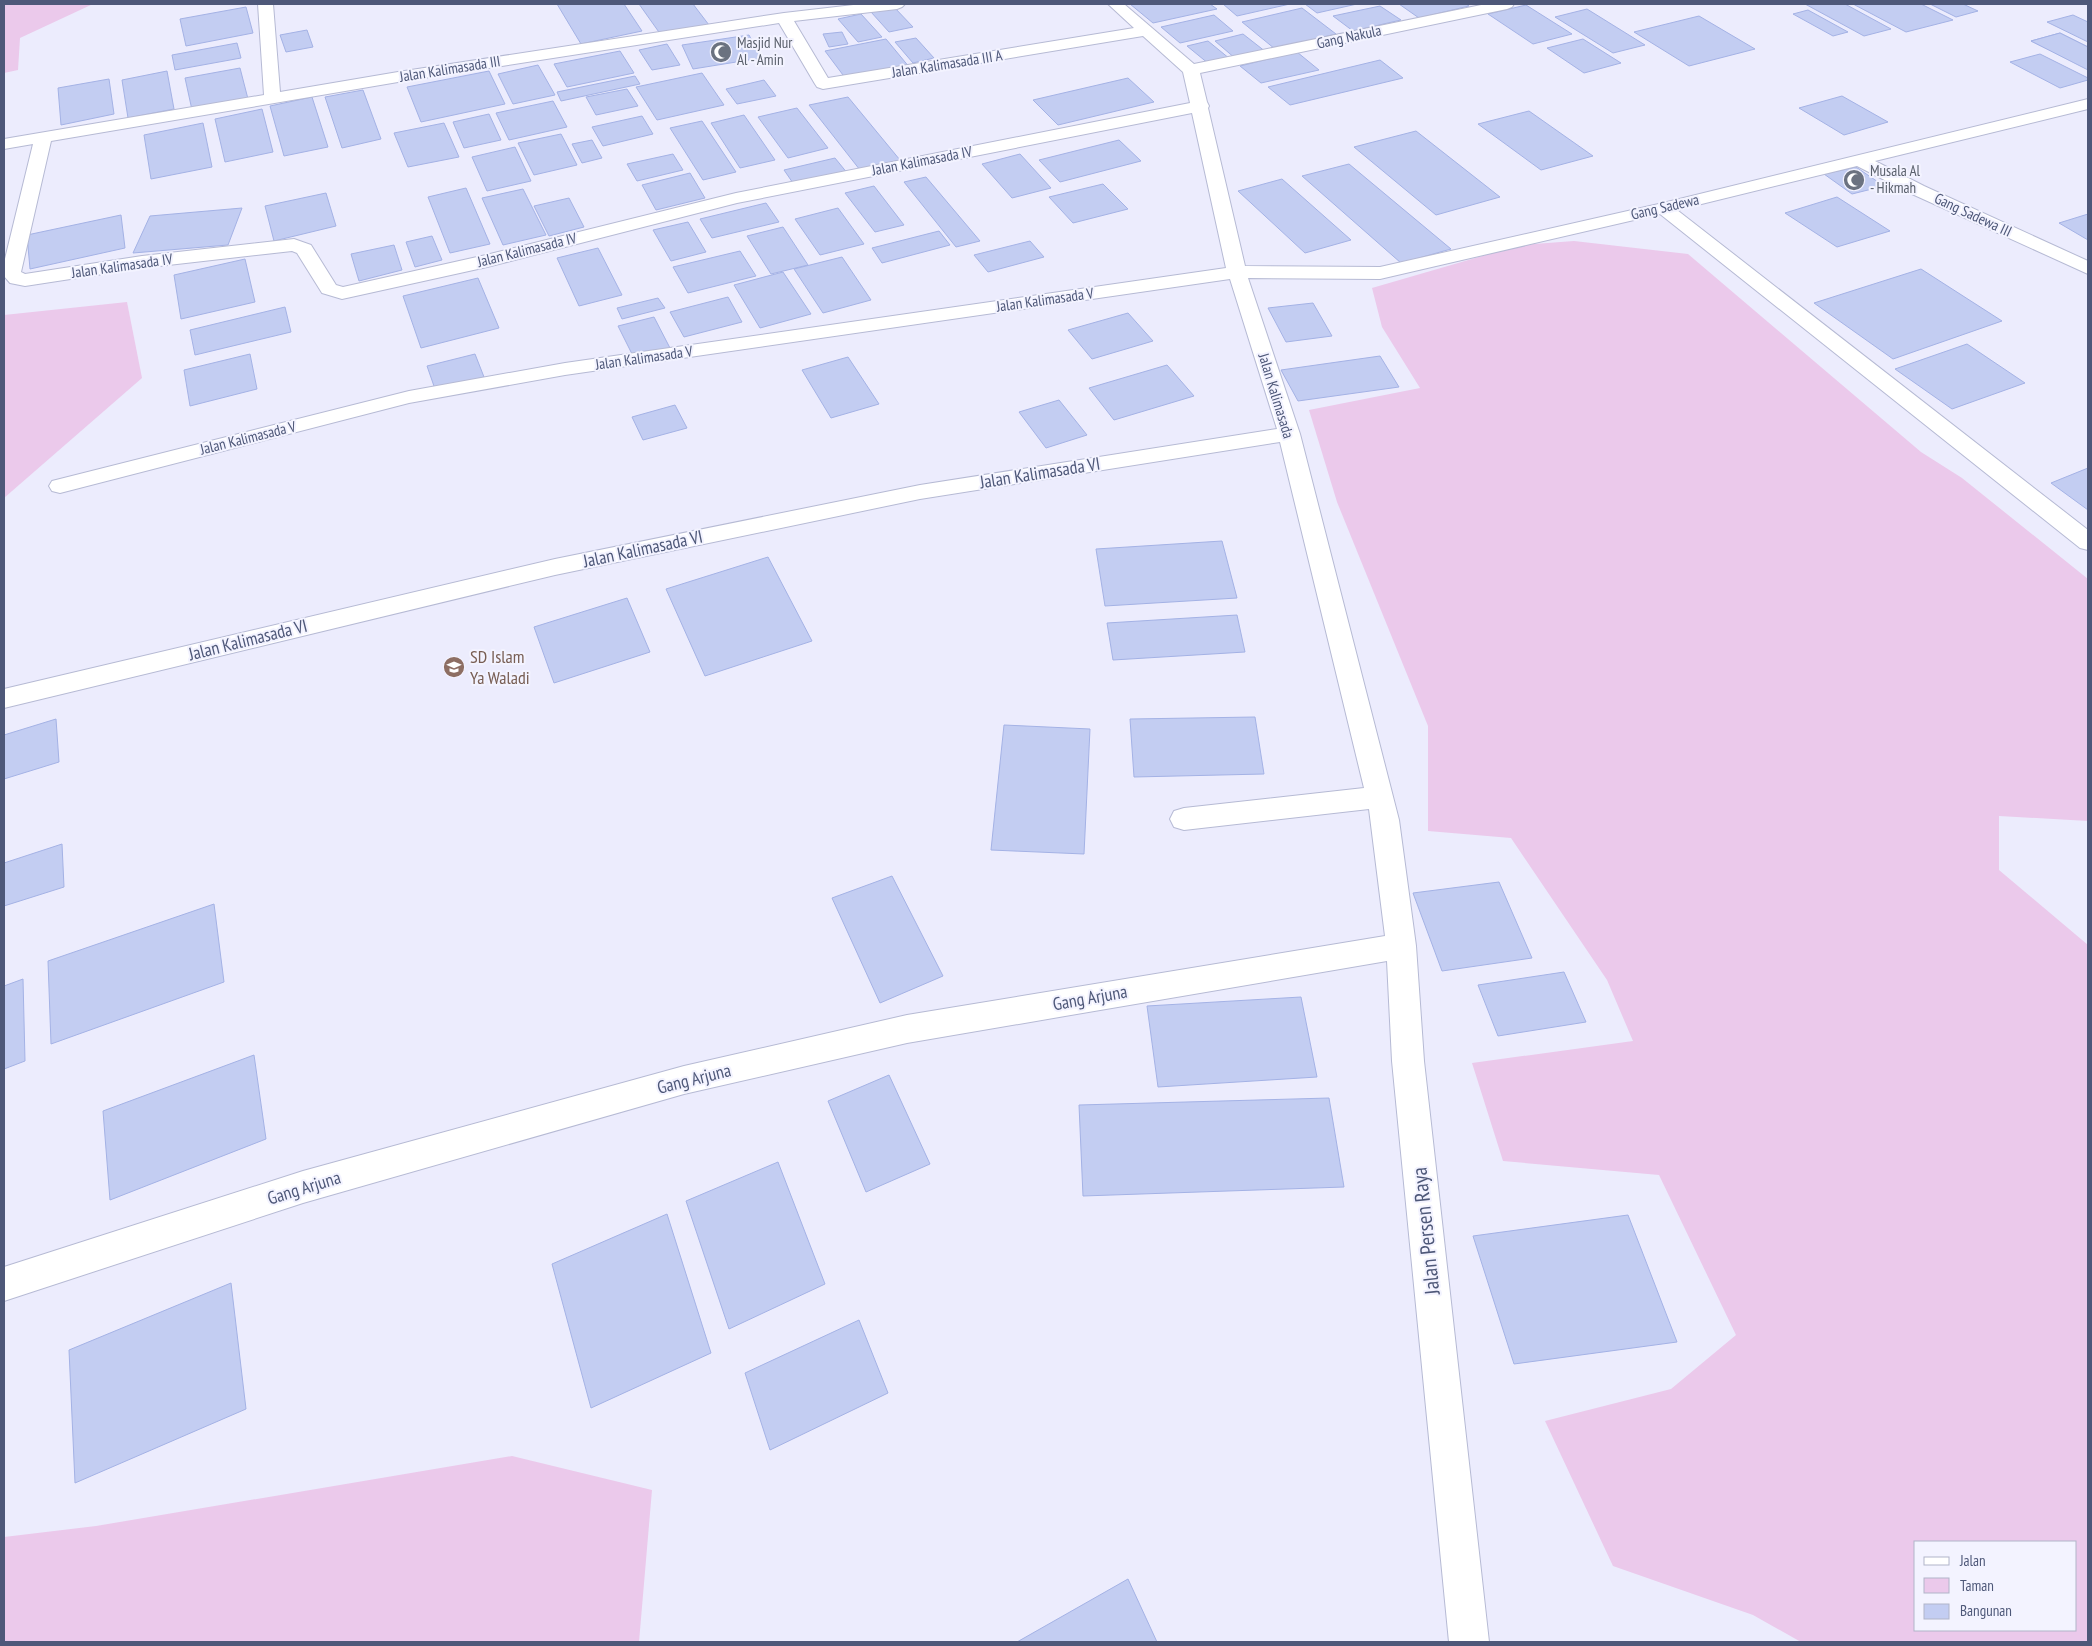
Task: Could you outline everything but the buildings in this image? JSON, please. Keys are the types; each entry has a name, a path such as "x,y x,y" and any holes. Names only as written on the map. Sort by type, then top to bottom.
{"street":[{"path":"265,4 272,98"},
{"name":"Jalan Kalimasada III","path":"4,144 398,77 784,18 897,4"},
{"path":"1115,4 1192,70"},
{"name":"Gang Nakula","path":"1192,70 1481,6 1507,4"},
{"name":"Jalan Kalimasada III A","path":"784,18 823,84 1147,31"},
{"name":"Jalan Kalimasada","path":"1192,70 1238,272 1289,434 1383,808"},
{"name":"Gang Sadewa","path":"1238,272 1380,273 1663,208 2088,104"},
{"name":"Jalan Kalimasada IV","path":"43,137 11,273 17,279 25,280 142,262 294,245 304,249 329,289 342,293 487,260 736,198 1201,106"},
{"name":"Gang Sadewa III","path":"1859,160 1918,190 2088,268"},
{"path":"1663,208 2088,542"},
{"name":"Jalan Kalimasada V","path":"60,486 409,397 490,381 1238,272"},
{"name":"Jalan Kalimasada VI","path":"4,699 565,565 920,492 1289,434"},
{"path":"1184,819 1383,808"},
{"name":"Jalan Persen Raya","path":"1383,808 1401,946 1408,1061 1469,1642"},
{"name":"Gang Arjuna","path":"4,1284 302,1187 684,1080 907,1029 1401,946"}],"green space":[{"path":"4,4 93,4 20,38 18,70 4,73"},
{"path":"1574,241 1688,254 1921,452 1962,478 2088,579 2088,821 1999,816 1999,870 2088,945 2088,1642 1801,1642 1753,1615 1613,1566 1545,1421 1671,1389 1736,1335 1659,1175 1503,1161 1472,1063 1633,1041 1607,980 1511,838 1428,831 1428,726 1337,502 1309,410 1420,388 1382,327 1372,288 1520,245"},
{"path":"127,302 142,378 4,498 4,315"},
{"path":"512,1456 652,1490 639,1642 4,1642 4,1537 96,1526"}],"place":[{"name":"Masjid Nur Al - Amin","path":"721,52"},
{"name":"Musala Al - Hikmah","path":"1854,180"},
{"name":"SD Islam Ya Waladi","path":"454,667"}]}
